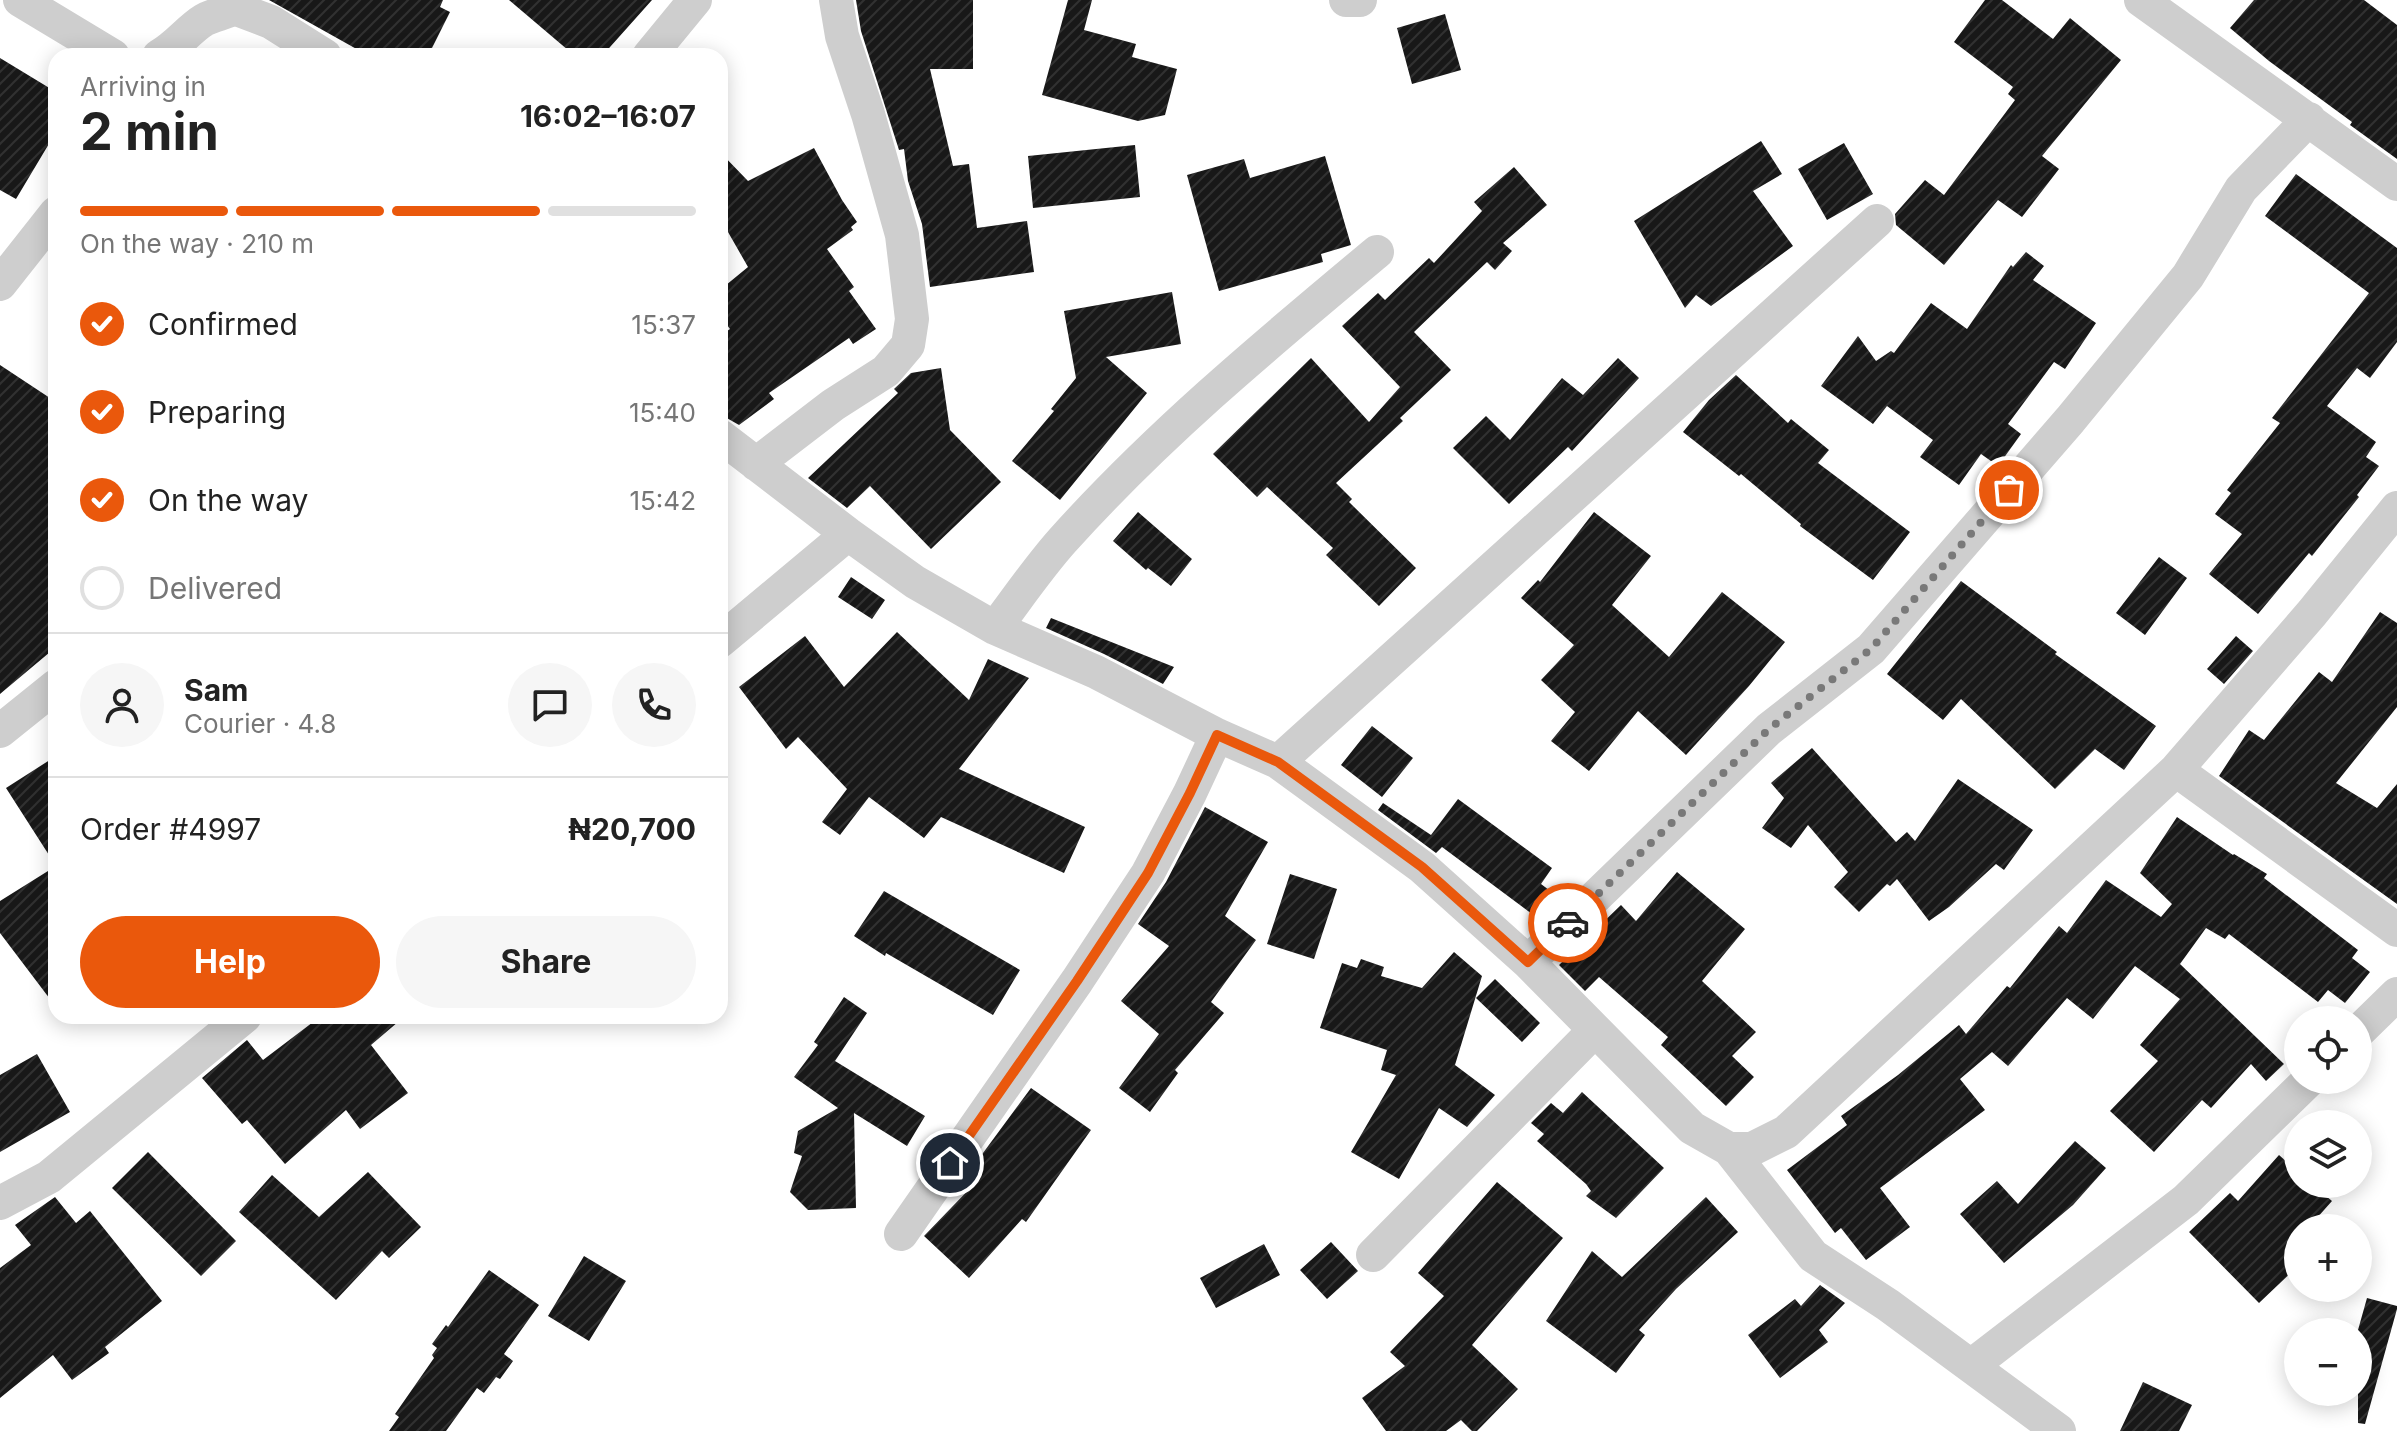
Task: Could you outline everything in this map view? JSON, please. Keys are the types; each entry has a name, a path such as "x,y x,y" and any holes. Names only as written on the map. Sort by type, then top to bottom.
{"street":[{"path":"20,0 100,48"},
{"path":"656,48 695,0"},
{"path":"756,464 833,405 886,371 908,345 912,319 902,235 842,36 836,0"},
{"path":"1346,0 1360,0"},
{"path":"2141,0 2397,184"},
{"path":"172,48 205,20 240,4 312,48"},
{"path":"1528,962 1769,729 1871,649 2070,420 2188,276 2241,189 2309,119"},
{"path":"1278,762 1877,221"},
{"path":"0,284 48,223"},
{"path":"995,628 1060,542 1136,464 1238,368 1377,252"},
{"path":"728,442 915,582 995,628 1096,672 1217,735 1278,762 1422,867 1528,962 1692,1128 1729,1149 1813,1256 1888,1305 2059,1431"},
{"path":"1729,1149 1752,1149 1786,1132 2176,770 2312,613 2397,508"},
{"path":"728,634 848,534"},
{"path":"0,731 48,692"},
{"path":"901,1234 1148,873 1217,735"},
{"path":"2176,770 2397,930"},
{"path":"2372,1018 2397,994"},
{"path":"0,1203 49,1177 235,1024"},
{"path":"1373,1255 1594,1031"},
{"path":"1971,1366 2186,1200 2295,1094"}],"building":[{"path":"269,0 443,0 440,7 450,12 432,48 355,48"},
{"path":"509,0 652,0 609,48 566,48"},
{"path":"856,0 973,0 973,69 930,69 953,166 969,164 977,228 1027,221 1034,272 930,287 922,224 908,181 904,149 899,150 861,31"},
{"path":"1068,0 1092,0 1084,30 1136,44 1132,57 1177,69 1165,115 1138,121 1042,95"},
{"path":"1985,0 2002,0 2053,39 2070,18 2121,60 2042,156 2059,169 2022,217 1998,200 1944,265 1896,225 1895,214 1925,180 1944,195 2015,100 2008,94 2013,87 1954,42"},
{"path":"2254,0 2364,0 2397,25 2397,159 2230,28"},
{"path":"1445,14 1461,70 1412,84 1397,28"},
{"path":"0,58 48,87 48,145 16,199 0,190"},
{"path":"1761,141 1782,174 1753,191 1793,246 1711,306 1696,295 1685,308 1634,221"},
{"path":"1844,143 1873,194 1827,220 1798,169"},
{"path":"1135,145 1140,197 1033,208 1028,156"},
{"path":"814,148 857,222 851,227 853,230 827,249 854,287 849,291 876,329 853,344 849,338 769,393 774,399 739,425 728,419 728,283 748,267 728,232 728,160 748,181"},
{"path":"1325,156 1351,245 1321,254 1323,262 1219,291 1187,175 1244,159 1250,178"},
{"path":"1514,167 1547,205 1503,243 1512,251 1495,270 1487,262 1414,332 1451,370 1400,418 1403,421 1336,483 1352,499 1349,502 1416,568 1379,606 1326,555 1333,548 1267,487 1257,497 1213,454 1311,358 1369,422 1400,387 1342,326 1378,293 1385,300 1429,258 1434,263 1482,211 1474,202"},
{"path":"2296,174 2397,248 2397,342 2370,378 2357,368 2327,406 2376,442 2366,457 2379,466 2357,495 2359,497 2312,556 2309,553 2258,614 2209,574 2242,534 2215,514 2231,493 2227,490 2280,423 2272,418 2369,293 2265,216"},
{"path":"2026,252 2044,266 2033,280 2096,323 2065,369 2054,362 2008,424 2021,434 1998,466 1981,454 1959,485 1920,457 1933,440 1887,406 1873,424 1821,386 1858,336 1876,361 1891,351 1894,353 1931,303 1967,329 2011,265 2013,267"},
{"path":"1172,292 1181,344 1106,357 1147,393 1060,500 1012,461 1054,411 1051,409 1076,378 1064,311"},
{"path":"1618,358 1639,378 1572,451 1568,447 1509,504 1453,448 1486,416 1510,440 1562,378 1583,395"},
{"path":"0,365 48,397 48,654 0,694"},
{"path":"941,368 950,430 1001,482 931,549 870,486 847,508 808,478 898,393 894,389 911,373"},
{"path":"1736,375 1788,423 1791,419 1829,450 1818,463 1910,532 1873,580 1800,526 1741,474 1739,476 1683,432 1709,400"},
{"path":"1138,512 1192,559 1171,586 1148,568 1146,570 1113,541"},
{"path":"1594,512 1651,556 1612,605 1669,657 1722,592 1785,642 1686,755 1638,711 1589,771 1551,741 1575,712 1541,680 1574,645 1521,598 1538,580 1540,582"},
{"path":"2159,557 2187,578 2145,635 2116,613"},
{"path":"851,577 885,600 872,619 838,597"},
{"path":"1961,581 2057,652 2055,654 2156,726 2124,770 2095,749 2055,789 1961,699 1943,720 1887,674"},
{"path":"2380,612 2397,623 2397,707 2336,783 2377,808 2397,784 2397,904 2219,776 2249,730 2264,740 2319,672 2332,682"},
{"path":"1051,618 1174,667 1163,684 1046,628"},
{"path":"897,632 969,700 988,659 1029,678 959,769 1085,827 1064,873 941,817 924,838 869,797 840,835 822,822 847,789 798,737 786,749 739,687 805,636 844,687"},
{"path":"2236,636 2253,651 2224,684 2207,669"},
{"path":"1372,726 1413,758 1382,797 1341,765"},
{"path":"1812,748 1896,842 1907,832 1915,841 1958,779 2033,830 2004,870 1996,864 1929,921 1897,879 1890,886 1887,884 1859,912 1834,887 1848,872 1808,825 1791,848 1762,828 1784,798 1771,783"},
{"path":"48,761 48,854 6,788"},
{"path":"1458,799 1552,868 1541,884 1553,893 1536,917 1442,847 1436,853 1378,810 1383,803 1431,835"},
{"path":"1205,807 1268,842 1225,916 1256,940 1211,1002 1224,1013 1175,1070 1178,1073 1150,1112 1119,1088 1159,1034 1121,1001 1169,946 1138,924 1166,882"},
{"path":"2177,817 2267,874 2264,878 2358,950 2352,958 2370,972 2345,1003 2328,990 2318,1002 2229,934 2225,939 2206,928 2180,964 2284,1064 2266,1081 2251,1064 2211,1108 2202,1100 2154,1152 2110,1111 2158,1061 2140,1045 2180,999 2135,966 2093,1019 2067,998 2008,1066 1992,1052 1960,1079 1985,1110 1880,1188 1910,1227 1866,1260 1841,1228 1835,1233 1787,1170 1847,1125 1841,1116 1959,1025 1966,1034 2007,986 2010,988 2059,926 2067,933 2106,880 2161,917 2172,904 2140,873"},
{"path":"48,871 48,996 0,933 0,901"},
{"path":"1677,872 1745,929 1702,981 1756,1032 1732,1056 1754,1077 1726,1106 1661,1045 1668,1037 1599,977 1585,991 1559,965 1621,905 1636,921"},
{"path":"1290,874 1337,889 1314,959 1267,944"},
{"path":"884,891 1020,970 993,1015 854,936"},
{"path":"1454,952 1482,976 1455,1065 1495,1095 1467,1127 1439,1108 1399,1179 1351,1152 1396,1075 1381,1070 1387,1050 1320,1028 1342,963 1357,968 1361,959 1384,967 1381,976 1422,988"},
{"path":"1495,979 1540,1023 1522,1042 1476,998"},
{"path":"844,997 867,1013 835,1061 925,1116 907,1146 854,1113 856,1208 808,1210 790,1192 802,1156 794,1153 798,1131 838,1108 794,1077 818,1045 814,1042"},
{"path":"310,1024 396,1024 371,1045 408,1093 360,1129 346,1110 285,1164 247,1120 242,1124 202,1078 247,1040 263,1060"},
{"path":"37,1054 70,1112 0,1152 0,1075"},
{"path":"1031,1088 1091,1130 1026,1222 1022,1219 969,1278 924,1236 978,1180 969,1172"},
{"path":"1582,1092 1664,1168 1616,1218 1586,1196 1591,1191 1586,1184 1537,1141 1544,1134 1531,1123 1551,1103 1563,1113"},
{"path":"2075,1141 2106,1168 2073,1205 2004,1263 1960,1214 1997,1181 2018,1204"},
{"path":"148,1152 236,1241 201,1276 112,1188"},
{"path":"2279,1155 2284,1159 2284,1198 2328,1198 2332,1201 2320,1214 2284,1214 2284,1279 2259,1303 2189,1232 2230,1193 2238,1201"},
{"path":"368,1172 421,1227 389,1258 382,1251 336,1300 239,1212 272,1175 319,1217"},
{"path":"1497,1182 1563,1238 1472,1345 1518,1389 1477,1431 1472,1431 1461,1420 1446,1431 1386,1431 1362,1398 1405,1366 1390,1352 1444,1296 1418,1273"},
{"path":"55,1197 76,1223 90,1211 162,1301 105,1347 109,1353 72,1380 53,1355 0,1398 0,1268 31,1245 15,1225"},
{"path":"1706,1197 1738,1232 1676,1289 1639,1330 1645,1335 1616,1373 1546,1321 1592,1251 1622,1277"},
{"path":"1331,1242 1358,1271 1327,1299 1300,1270"},
{"path":"1264,1244 1280,1275 1216,1308 1200,1278"},
{"path":"584,1256 626,1281 589,1341 548,1316"},
{"path":"489,1270 539,1305 504,1354 513,1361 500,1379 496,1377 484,1393 477,1388 446,1431 389,1431 399,1417 395,1414 434,1358 432,1355 437,1348 432,1344"},
{"path":"1820,1285 1845,1303 1819,1330 1828,1342 1780,1378 1748,1335 1795,1299 1801,1306"},
{"path":"2372,1299 2397,1306 2372,1399 2372,1318 2361,1318 2366,1302 2372,1302"},
{"path":"2143,1382 2192,1405 2179,1431 2120,1431"},
{"path":"2358,1406 2370,1406 2365,1424 2358,1423"}],"way so far":[{"path":"1568,923 1769,729 1871,649 2009,490"}],"route":[{"path":"950,1163 1148,873 1217,735 1278,762 1422,867 1528,962 1568,923"}]}
